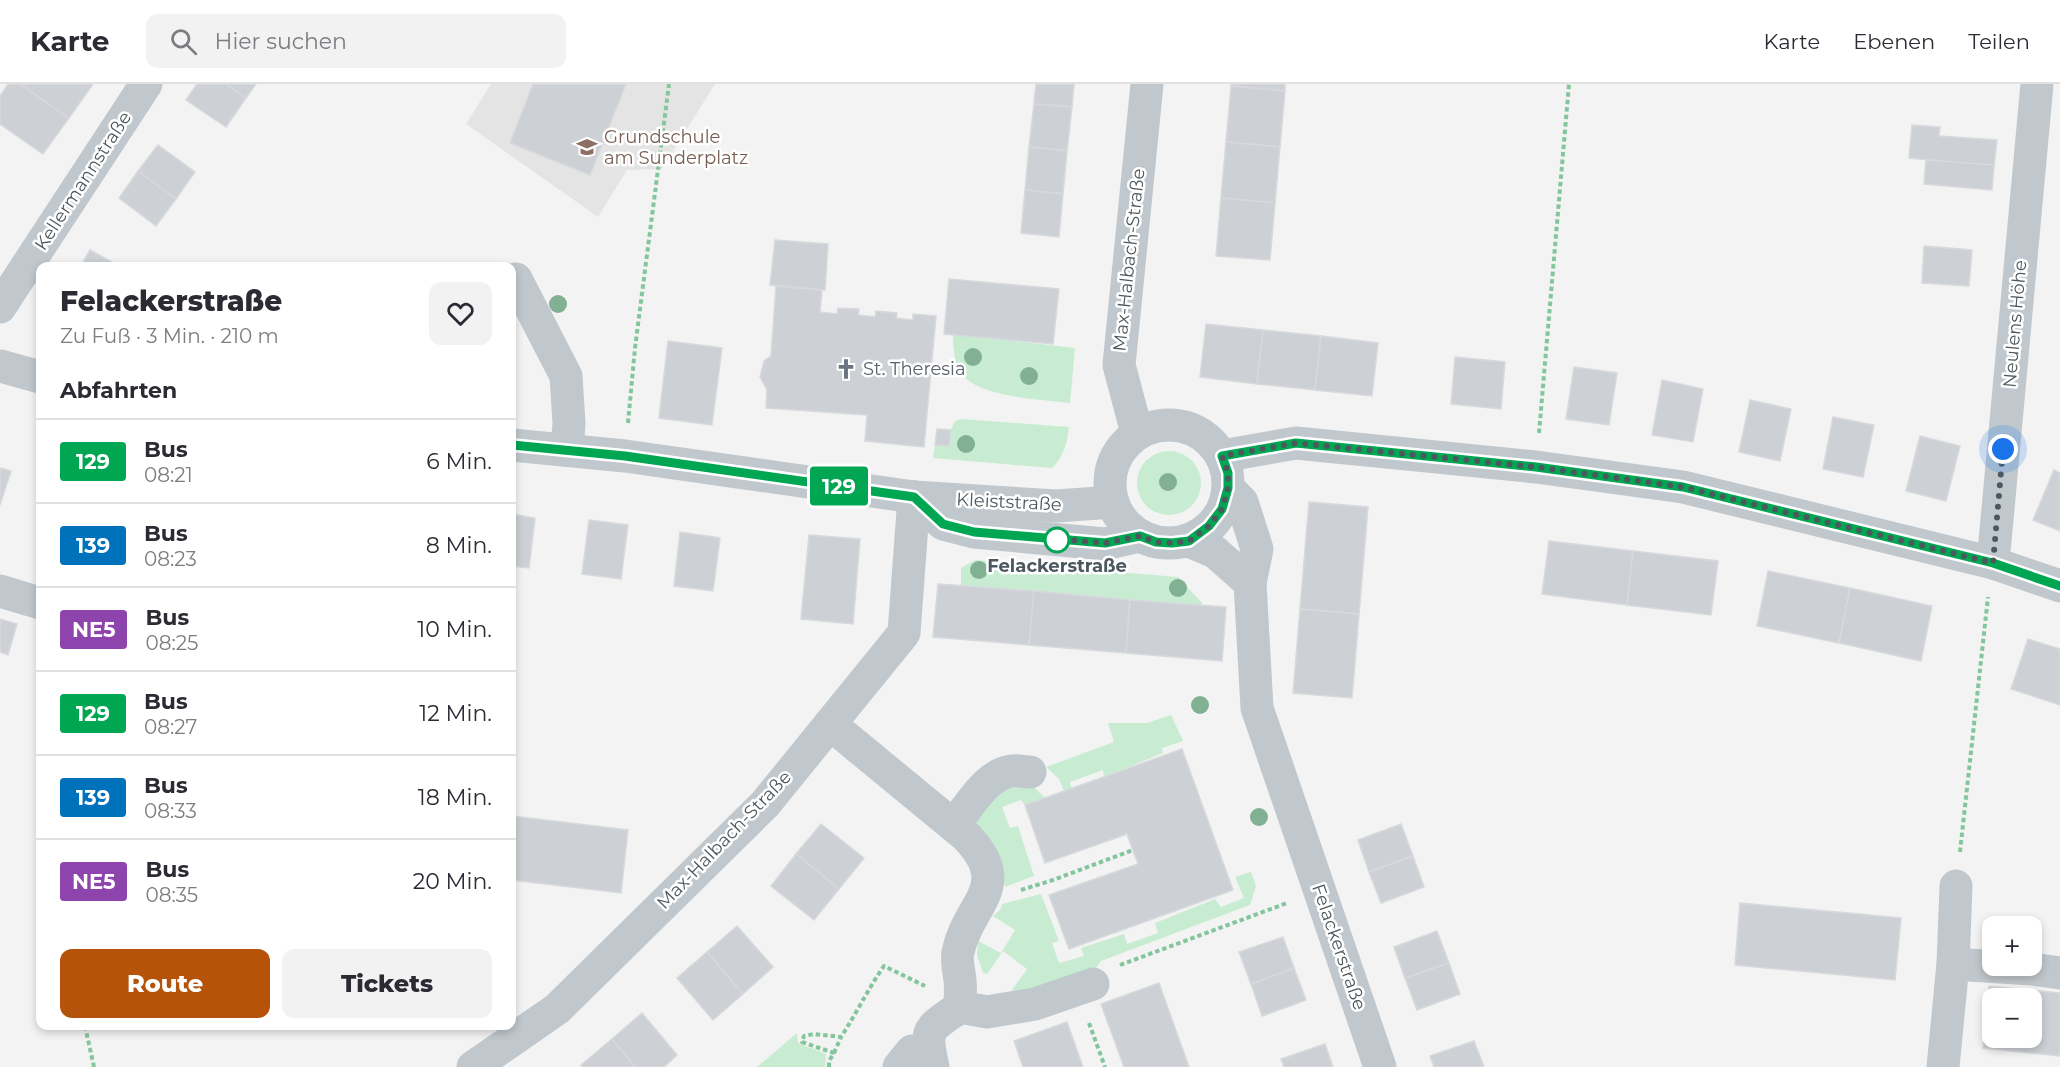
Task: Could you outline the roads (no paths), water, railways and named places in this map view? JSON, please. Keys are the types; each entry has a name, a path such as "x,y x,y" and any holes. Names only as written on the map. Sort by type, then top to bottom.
{"street":[{"name":"Kellermannstraße","path":"0,307 146,84"},
{"name":"Max-Halbach-Straße","path":"1137,433 1119,365 1147,84"},
{"name":"Neulens Höhe","path":"1993,563 2037,84"},
{"path":"516,279 566,376 570,423 567,450"},
{"path":"0,366 36,376"},
{"path":"1189,541 1209,526 1222,509 1228,488 1228,473 1222,456 1203,435 1183,426 1161,425 1137,433 1122,446 1113,462 1110,483 1113,502 1124,522 1140,536 1156,542 1189,541 1215,552 1250,582"},
{"path":"1222,456 1296,443 1536,467 1683,487 1993,563 2060,586"},
{"name":"Kleiststraße","path":"516,445 625,456 914,497 1056,506 1113,502"},
{"name":"Felackerstraße","path":"1228,488 1242,502 1257,549 1250,582 1257,708 1380,1067"},
{"name":"Max-Halbach-Straße","path":"473,1067 557,1009 765,804 904,633 914,497"},
{"path":"914,497 943,524 974,532 1105,543 1140,536"},
{"path":"0,591 36,602"},
{"path":"830,724 953,825 980,851 988,872 986,896 967,925 957,954 960,1007 917,1056"},
{"path":"953,825 984,787 998,775 1012,770 1030,772"},
{"path":"1942,1067 1953,964 1956,886"},
{"path":"1953,964 2060,973"},
{"path":"960,1007 987,1012 1035,1005 1085,987"}],"place":[{"name":"Grundschule am Sunderplatz","path":"587,147"},
{"name":"St. Theresia","path":"846,369"},
{"name":"Felackerstraße","path":"1057,540"}]}
